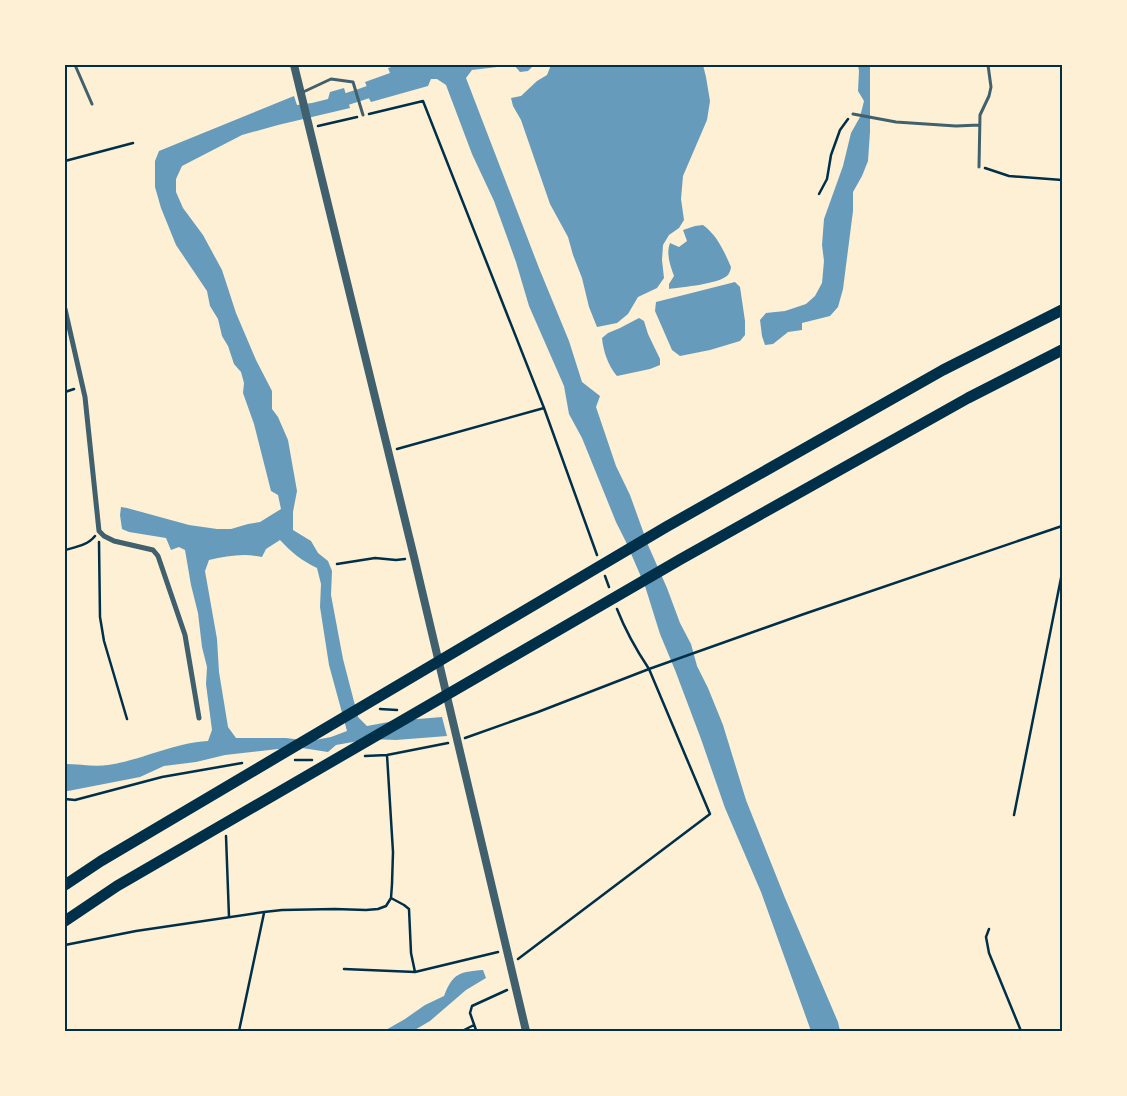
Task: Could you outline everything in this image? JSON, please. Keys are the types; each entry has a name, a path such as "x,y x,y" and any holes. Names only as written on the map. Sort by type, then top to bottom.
{"highway":[{"path":"65,885 110,856 666,527 943,370 1062,310"},
{"path":"65,921 117,886 681,559 968,398 1062,350"}],"street":[{"path":"294,65 414,558 526,1031"},
{"path":"65,309 85,397 99,531 114,541 153,550 158,556 185,635 199,718"}],"lane":[{"path":"75,65 92,104"},
{"path":"979,167 980,115 991,87 988,65"},
{"path":"301,93 331,79 353,82 363,115"},
{"path":"853,114 896,122 956,126 979,124"}],"path":[{"path":"309,125 363,115 424,100 544,408 598,556"},
{"path":"819,194 827,179 831,155 840,130 853,114"},
{"path":"65,161 134,144"},
{"path":"979,167 1009,176 1062,180"},
{"path":"388,452 544,408"},
{"path":"457,741 705,649 1062,526"},
{"path":"65,550 91,541 99,531"},
{"path":"99,531 100,617 104,641 127,719"},
{"path":"337,564 375,558 396,560 414,558"},
{"path":"1014,815 1062,573"},
{"path":"604,574 611,593"},
{"path":"511,965 710,814 649,669 625,630 615,602"},
{"path":"65,946 136,931 264,912 282,910 366,910 386,906 391,898 392,852 388,755"},
{"path":"226,832 229,917"},
{"path":"391,898 409,909 411,953 416,972"},
{"path":"239,1031 264,912"},
{"path":"989,930 986,937 989,953 1020,1031"},
{"path":"344,969 416,972 507,950"},
{"path":"476,1030 470,1013 472,1006 516,985"},
{"path":"462,1031 474,1025"}],"water":[{"path":"398,65 514,65 472,70 466,78 569,341 582,382 600,396 596,407 616,466 630,495 680,623 691,644 697,666 723,725 746,800 838,1022 840,1031 811,1031 761,892 725,808 701,739 660,634 645,586 616,522 582,438 569,414 564,386 529,306 516,262 494,201 472,154 446,85 437,79 431,79 428,86 371,102 367,95 363,95 362,90 367,87 365,82 390,73 388,68"},
{"path":"514,65 534,65 528,71 520,72"},
{"path":"551,65 703,65 710,101 707,120 683,176 681,199 684,220 679,228 669,235 663,245 664,278 657,288 638,297 628,314 617,323 597,327 568,237 550,204 521,120 513,106 511,98 521,96 537,81 547,75"},
{"path":"858,65 870,65 868,161 853,192 853,211 843,289 838,307 830,316 802,323 802,330 788,332 773,344 765,345 760,320 766,313 785,311 806,304 815,296 822,283 824,219 843,166 851,133 860,117 864,101 858,91"},
{"path":"344,88 350,108 242,135 182,166 176,179 176,192 183,208 203,235 222,270 236,313 256,360 272,391 272,409 278,417 288,440 297,491 293,512 293,530 311,541 318,553 328,561 332,571 331,595 343,659 358,717 367,726 394,721 442,717 447,736 396,740 370,739 336,745 328,752 302,748 225,755 196,762 164,766 140,777 65,790 65,764 97,766 121,763 182,745 208,741 212,730 206,684 207,667 185,550 179,547 171,550 166,538 129,532 122,529 121,507 189,525 217,529 231,529 260,522 281,509 278,495 271,491 254,424 243,393 244,383 241,372 234,364 228,346 222,336 218,319 210,306 207,291 176,245 161,208 155,187 155,161 159,151 294,96 297,105 328,99 330,92","holes":["280,540 302,559 317,568 321,584 320,607 329,665 347,731 331,737 310,741 286,738 236,738 228,727 219,672 217,639 205,571 209,560 249,555 262,557 266,549"]},
{"path":"703,225 716,238 723,249 731,267 729,274 724,278 709,283 669,289 669,284 674,276 668,255 670,243 679,247 687,241 683,230"},
{"path":"735,282 740,287 745,321 745,335 740,341 680,356 672,350 655,311 656,302"},
{"path":"639,318 644,321 660,359 660,365 617,376 606,358 602,338 608,333"},
{"path":"483,970 486,978 466,990 430,1021 413,1031 384,1031 425,1005 444,996 454,978 458,975"}],"waterway":[{"path":"331,105 378,88"}]}
